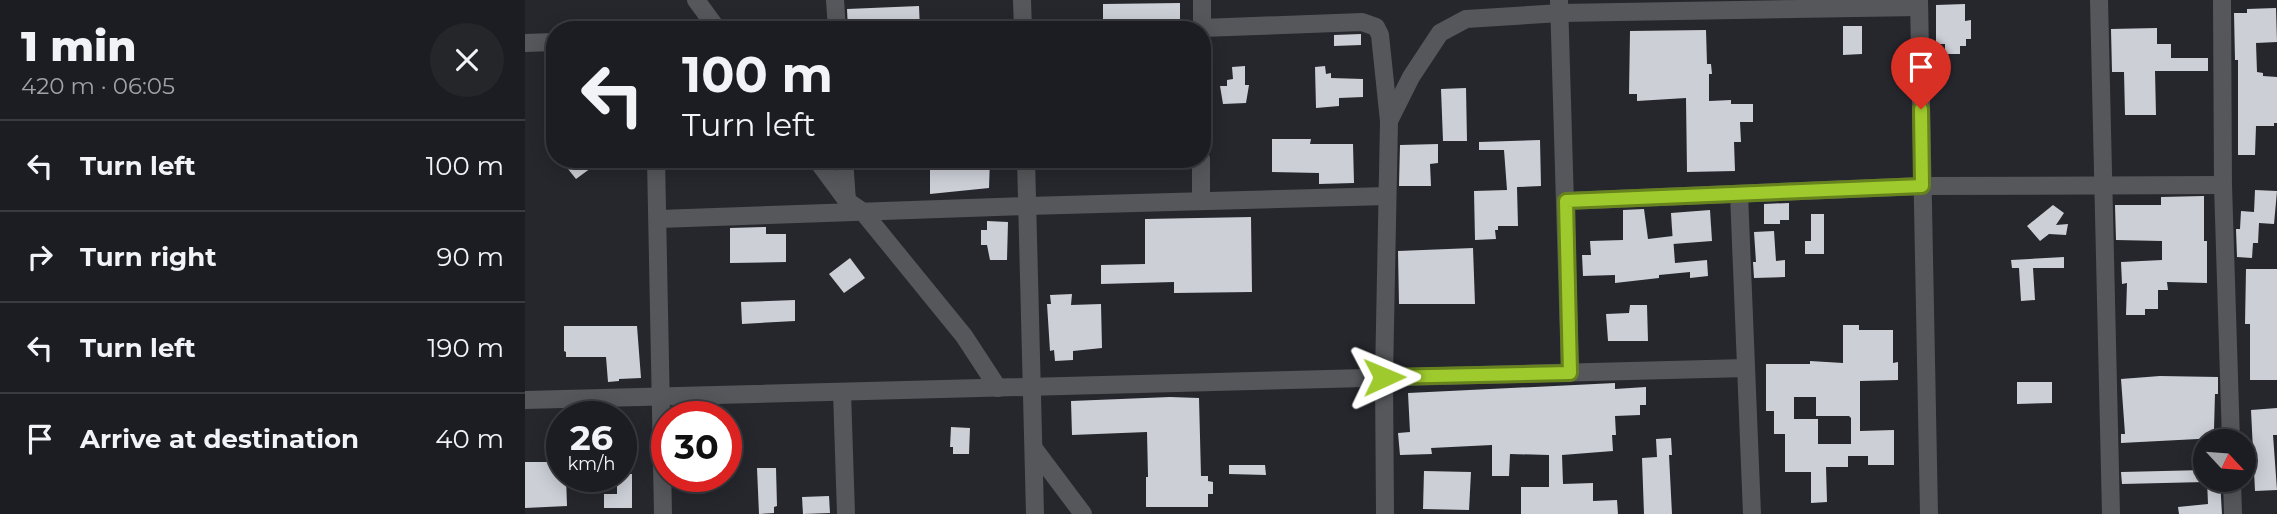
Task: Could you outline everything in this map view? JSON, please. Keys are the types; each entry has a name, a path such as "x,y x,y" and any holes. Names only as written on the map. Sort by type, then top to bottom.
{"street":[{"path":"696,0 711,21"},
{"path":"835,0 836,21"},
{"path":"1021,0 1022,21"},
{"path":"1202,0 1202,21"},
{"path":"2099,0 2111,514"},
{"path":"2222,0 2223,185 2231,429"},
{"path":"1389,121 1411,77 1440,33 1466,19 1560,6 1919,3 1929,514"},
{"path":"1560,6 1570,373"},
{"path":"1211,29 1362,22 1376,27 1380,35 1389,121 1384,377 1385,514"},
{"path":"525,43 546,42"},
{"path":"656,168 663,514"},
{"path":"823,168 847,201 863,212 964,336 999,388"},
{"path":"845,168 847,201"},
{"path":"1026,168 1035,514"},
{"path":"1201,201 1202,168"},
{"path":"1566,201 1922,186 2223,185"},
{"path":"1739,194 1752,514"},
{"path":"659,219 1387,196"},
{"path":"525,400 1746,368"},
{"path":"842,392 846,514"},
{"path":"1035,450 1083,514"},
{"path":"2232,492 2233,514"}],"building":[{"path":"1180,3 1180,21 1103,21 1103,4"},
{"path":"1965,4 1965,21 1971,20 1971,39 1966,39 1966,46 1960,46 1960,54 1945,54 1945,44 1936,44 1936,5"},
{"path":"919,6 920,21 848,21 847,9"},
{"path":"2276,8 2277,42 2256,43 2257,72 2263,73 2263,76 2277,77 2277,123 2274,123 2274,126 2256,126 2255,155 2238,155 2238,60 2235,60 2234,13 2247,13 2247,9"},
{"path":"1843,26 1862,26 1862,54 1843,55"},
{"path":"2157,28 2157,44 2171,44 2171,58 2208,58 2208,71 2155,71 2156,115 2125,115 2124,72 2112,72 2111,29"},
{"path":"1706,30 1707,64 1711,64 1712,74 1709,74 1709,101 1731,100 1731,104 1753,104 1753,122 1740,122 1741,142 1734,142 1735,171 1687,172 1686,98 1637,101 1637,94 1629,94 1630,31"},
{"path":"1361,34 1361,45 1334,46 1334,35"},
{"path":"1245,66 1245,85 1249,85 1246,103 1223,104 1220,86 1227,86 1227,80 1233,79 1232,67"},
{"path":"1325,66 1326,74 1331,73 1331,78 1363,79 1363,97 1339,98 1339,106 1316,108 1315,67"},
{"path":"1466,88 1467,141 1443,141 1441,89"},
{"path":"1272,139 1311,139 1310,144 1353,144 1354,183 1319,184 1319,173 1272,172"},
{"path":"1540,140 1541,186 1517,187 1518,226 1498,226 1498,230 1495,230 1496,239 1475,240 1474,191 1507,190 1504,150 1479,150 1479,142"},
{"path":"1438,144 1438,163 1430,164 1431,186 1399,186 1400,145"},
{"path":"567,168 591,168 576,179"},
{"path":"930,168 990,168 989,188 930,194"},
{"path":"2255,190 2277,191 2274,224 2259,223 2258,243 2253,243 2252,258 2237,257 2236,229 2240,229 2241,211 2254,212"},
{"path":"2204,196 2207,283 2167,282 2168,290 2158,290 2158,309 2145,309 2145,315 2126,315 2127,283 2122,284 2121,262 2162,260 2162,241 2116,240 2115,205 2161,205 2161,197"},
{"path":"1789,203 1789,220 1780,220 1780,224 1764,224 1764,204"},
{"path":"2053,205 2064,213 2056,225 2068,224 2066,235 2049,234 2040,241 2027,226"},
{"path":"1644,209 1648,239 1673,236 1675,263 1707,260 1708,276 1690,278 1690,272 1615,283 1615,275 1583,276 1582,255 1591,255 1590,241 1623,240 1623,210"},
{"path":"1710,210 1712,241 1673,244 1671,213"},
{"path":"1811,214 1824,214 1824,254 1805,254 1805,241 1811,241"},
{"path":"1251,217 1252,292 1174,293 1174,282 1101,284 1101,265 1145,264 1145,219"},
{"path":"987,221 1008,222 1007,260 990,260 987,245 981,245 981,230 987,230"},
{"path":"766,227 766,234 786,234 786,262 730,263 730,228"},
{"path":"1774,231 1776,261 1785,260 1785,277 1754,278 1754,232"},
{"path":"1473,248 1475,304 1399,304 1398,251"},
{"path":"2064,257 2064,268 2033,268 2035,300 2021,301 2019,268 2012,268 2011,260"},
{"path":"850,258 865,278 844,293 829,274"},
{"path":"2246,269 2277,269 2277,380 2250,380 2250,324 2245,324"},
{"path":"1072,294 1071,305 1101,304 1102,348 1073,351 1073,360 1055,361 1054,350 1050,351 1047,304 1051,304 1050,295"},
{"path":"795,300 795,321 742,324 741,302"},
{"path":"1630,305 1647,305 1648,341 1608,341 1606,314 1629,313"},
{"path":"1843,325 1859,325 1859,330 1893,330 1893,363 1898,362 1898,380 1860,381 1860,431 1894,430 1894,465 1868,465 1868,456 1848,456 1848,467 1826,467 1827,502 1811,503 1811,472 1785,472 1785,434 1774,434 1774,411 1766,411 1766,364 1810,364 1810,361 1843,363","holes":["1794,397 1816,397 1816,416 1851,418 1851,444 1818,444 1818,419 1794,419"]},
{"path":"564,326 637,326 641,378 608,382 606,357 566,357"},
{"path":"2160,376 2218,377 2214,429 2193,429 2193,439 2121,443 2121,434 2125,434 2121,379"},
{"path":"2017,382 2052,382 2052,403 2017,404"},
{"path":"1615,383 1615,389 1646,387 1646,405 1640,405 1640,415 1615,416 1613,451 1562,455 1563,484 1593,483 1593,501 1617,500 1618,514 1521,514 1521,487 1549,487 1549,455 1510,454 1509,476 1492,476 1492,445 1431,448 1432,454 1400,455 1398,433 1410,432 1408,393"},
{"path":"1199,398 1201,476 1208,476 1208,481 1213,482 1213,494 1208,494 1208,507 1146,507 1147,432 1072,435 1071,401"},
{"path":"2277,408 2277,435 2273,435 2277,490 2256,491 2256,429 2252,429 2251,410"},
{"path":"951,427 970,428 969,454 953,454 953,447 950,447"},
{"path":"1671,438 1672,455 1669,455 1672,514 1644,514 1642,458 1657,457 1656,439"},
{"path":"525,462 546,462 546,492 567,492 567,506 525,508"},
{"path":"1229,465 1265,465 1266,475 1229,474"},
{"path":"757,468 776,468 777,506 774,507 774,513 759,514"},
{"path":"2193,470 2193,482 2122,484 2121,472"},
{"path":"1424,471 1471,472 1469,510 1423,509"},
{"path":"632,492 632,508 604,508 604,494"},
{"path":"2208,492 2221,492 2222,514 2179,514 2178,507 2208,504"},
{"path":"829,496 830,513 803,514 802,497"}],"route":[{"path":"1384,377 1570,373 1566,201 1922,186 1921,109"}]}
